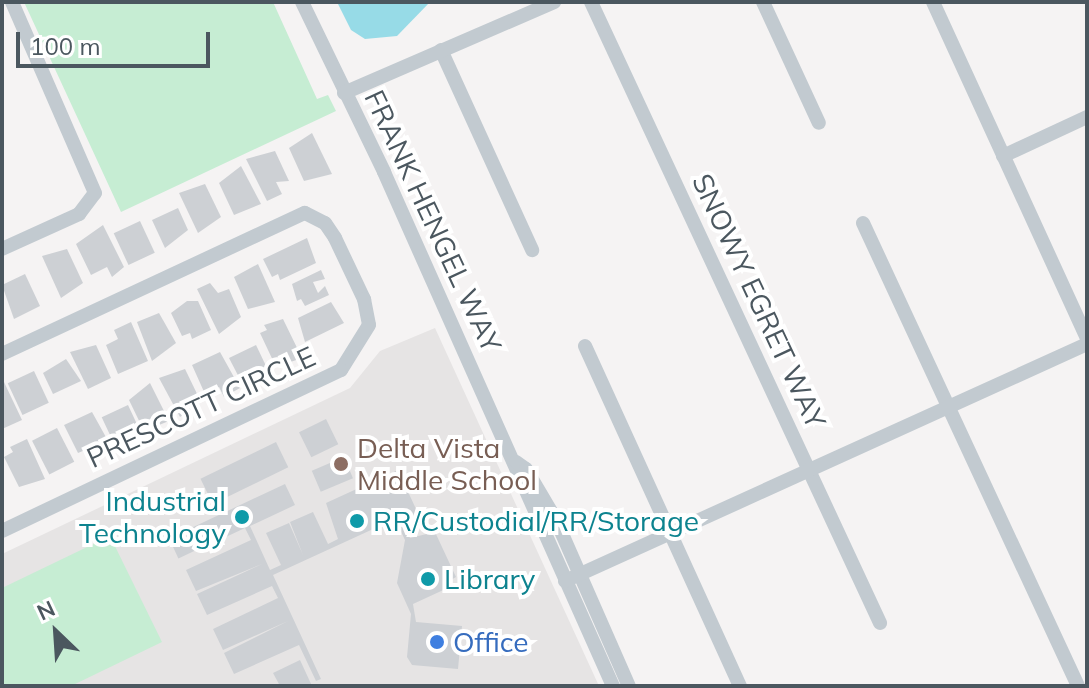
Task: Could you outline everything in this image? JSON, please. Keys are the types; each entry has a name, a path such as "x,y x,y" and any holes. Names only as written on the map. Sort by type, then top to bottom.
{"street":[{"path":"2,249 79,214 95,193 12,2"},
{"name":"FRANK HENGEL WAY","path":"302,2 516,462 516,474 629,686"},
{"path":"344,93 554,2"},
{"name":"SNOWY EGRET WAY","path":"591,2 880,623"},
{"path":"763,2 819,123"},
{"path":"572,578 1087,341 1003,156 939,4"},
{"path":"441,50 532,250"},
{"path":"1003,156 1087,117"},
{"name":"PRESCOTT CIRCLE","path":"2,354 305,213 325,223 335,238 364,299 369,325 341,370 2,531"},
{"path":"863,223 1078,686"},
{"path":"585,346 740,686"},
{"name":"FRANK HENGEL WAY","path":"572,578 613,686"}],"shaded area":[{"name":"Delta Vista Middle School","path":"435,328 599,686 2,686 2,554 350,388 380,351"}],"green space":[{"path":"24,2 273,2 317,99 328,95 336,111 121,212"},
{"path":"110,536 162,642 71,686 2,686 2,588"}],"water":[{"path":"337,2 430,2 397,36 365,39 351,30"}],"building":[{"path":"312,133 332,174 304,181 289,148"},
{"path":"275,151 289,181 276,182 282,194 267,201 246,159"},
{"path":"241,166 261,204 234,215 219,183"},
{"path":"205,184 221,217 198,233 179,193"},
{"path":"178,208 188,230 165,248 152,220"},
{"path":"140,221 155,253 129,265 114,233"},
{"path":"103,225 124,267 112,277 107,267 91,275 76,244"},
{"path":"307,238 316,263 280,280 278,274 272,277 263,259"},
{"path":"67,249 83,283 61,298 42,256"},
{"path":"258,264 275,302 248,309 234,277"},
{"path":"321,270 325,279 313,282 318,293 325,286 329,295 305,306 301,299 297,301 292,284"},
{"path":"25,274 40,306 14,319 2,285"},
{"path":"210,283 218,293 229,289 241,317 219,334 197,289"},
{"path":"187,301 198,301 211,330 192,339 190,333 182,336 171,313"},
{"path":"331,302 344,323 305,342 298,318"},
{"path":"159,313 176,343 152,361 137,322"},
{"path":"283,319 302,358 276,367 260,333 267,330 264,325"},
{"path":"131,322 148,361 118,374 106,345 118,339 114,330"},
{"path":"96,345 111,378 88,389 70,352"},
{"path":"256,345 267,368 243,385 229,358"},
{"path":"220,352 240,388 224,397 219,387 205,394 192,365"},
{"path":"66,359 81,381 53,394 43,373"},
{"path":"185,369 201,402 180,417 159,378"},
{"path":"34,371 49,403 23,415 8,383"},
{"path":"2,383 22,420 2,429"},
{"path":"150,383 169,421 144,431 129,400"},
{"path":"128,405 139,429 113,441 102,417"},
{"path":"92,412 112,448 97,458 92,447 78,453 64,425"},
{"path":"326,419 338,444 311,457 299,432"},
{"path":"57,428 74,462 49,475 32,441"},
{"path":"27,439 45,479 19,487 4,457 13,452 10,447"},
{"path":"276,442 288,467 213,504 201,479"},
{"path":"344,457 353,478 321,492 312,471"},
{"path":"398,470 422,522 406,529 410,538 435,532 456,577 449,581 452,586 413,604 416,622 462,626 458,669 412,665 407,657 411,614 397,583 405,540 395,519 273,575 321,679 316,681 299,645 234,674 224,653 288,621 223,650 213,629 278,598 272,586 207,615 197,594 262,564 196,591 186,570 251,540 245,528 198,550 189,529 285,484 295,505 250,526 270,570 281,565 266,533 289,523 303,555 290,522 313,512 328,544 338,539 326,503"},
{"path":"185,530 195,551 178,558 169,538"},
{"path":"300,660 312,686 280,686 273,673"}],"place":[{"name":"Delta Vista Middle School","path":"341,464"},
{"name":"Industrial Technology","path":"242,517"},
{"name":"RR/Custodial/RR/Storage","path":"357,521"},
{"name":"Library","path":"428,579"},
{"name":"Office","path":"437,642"}]}
